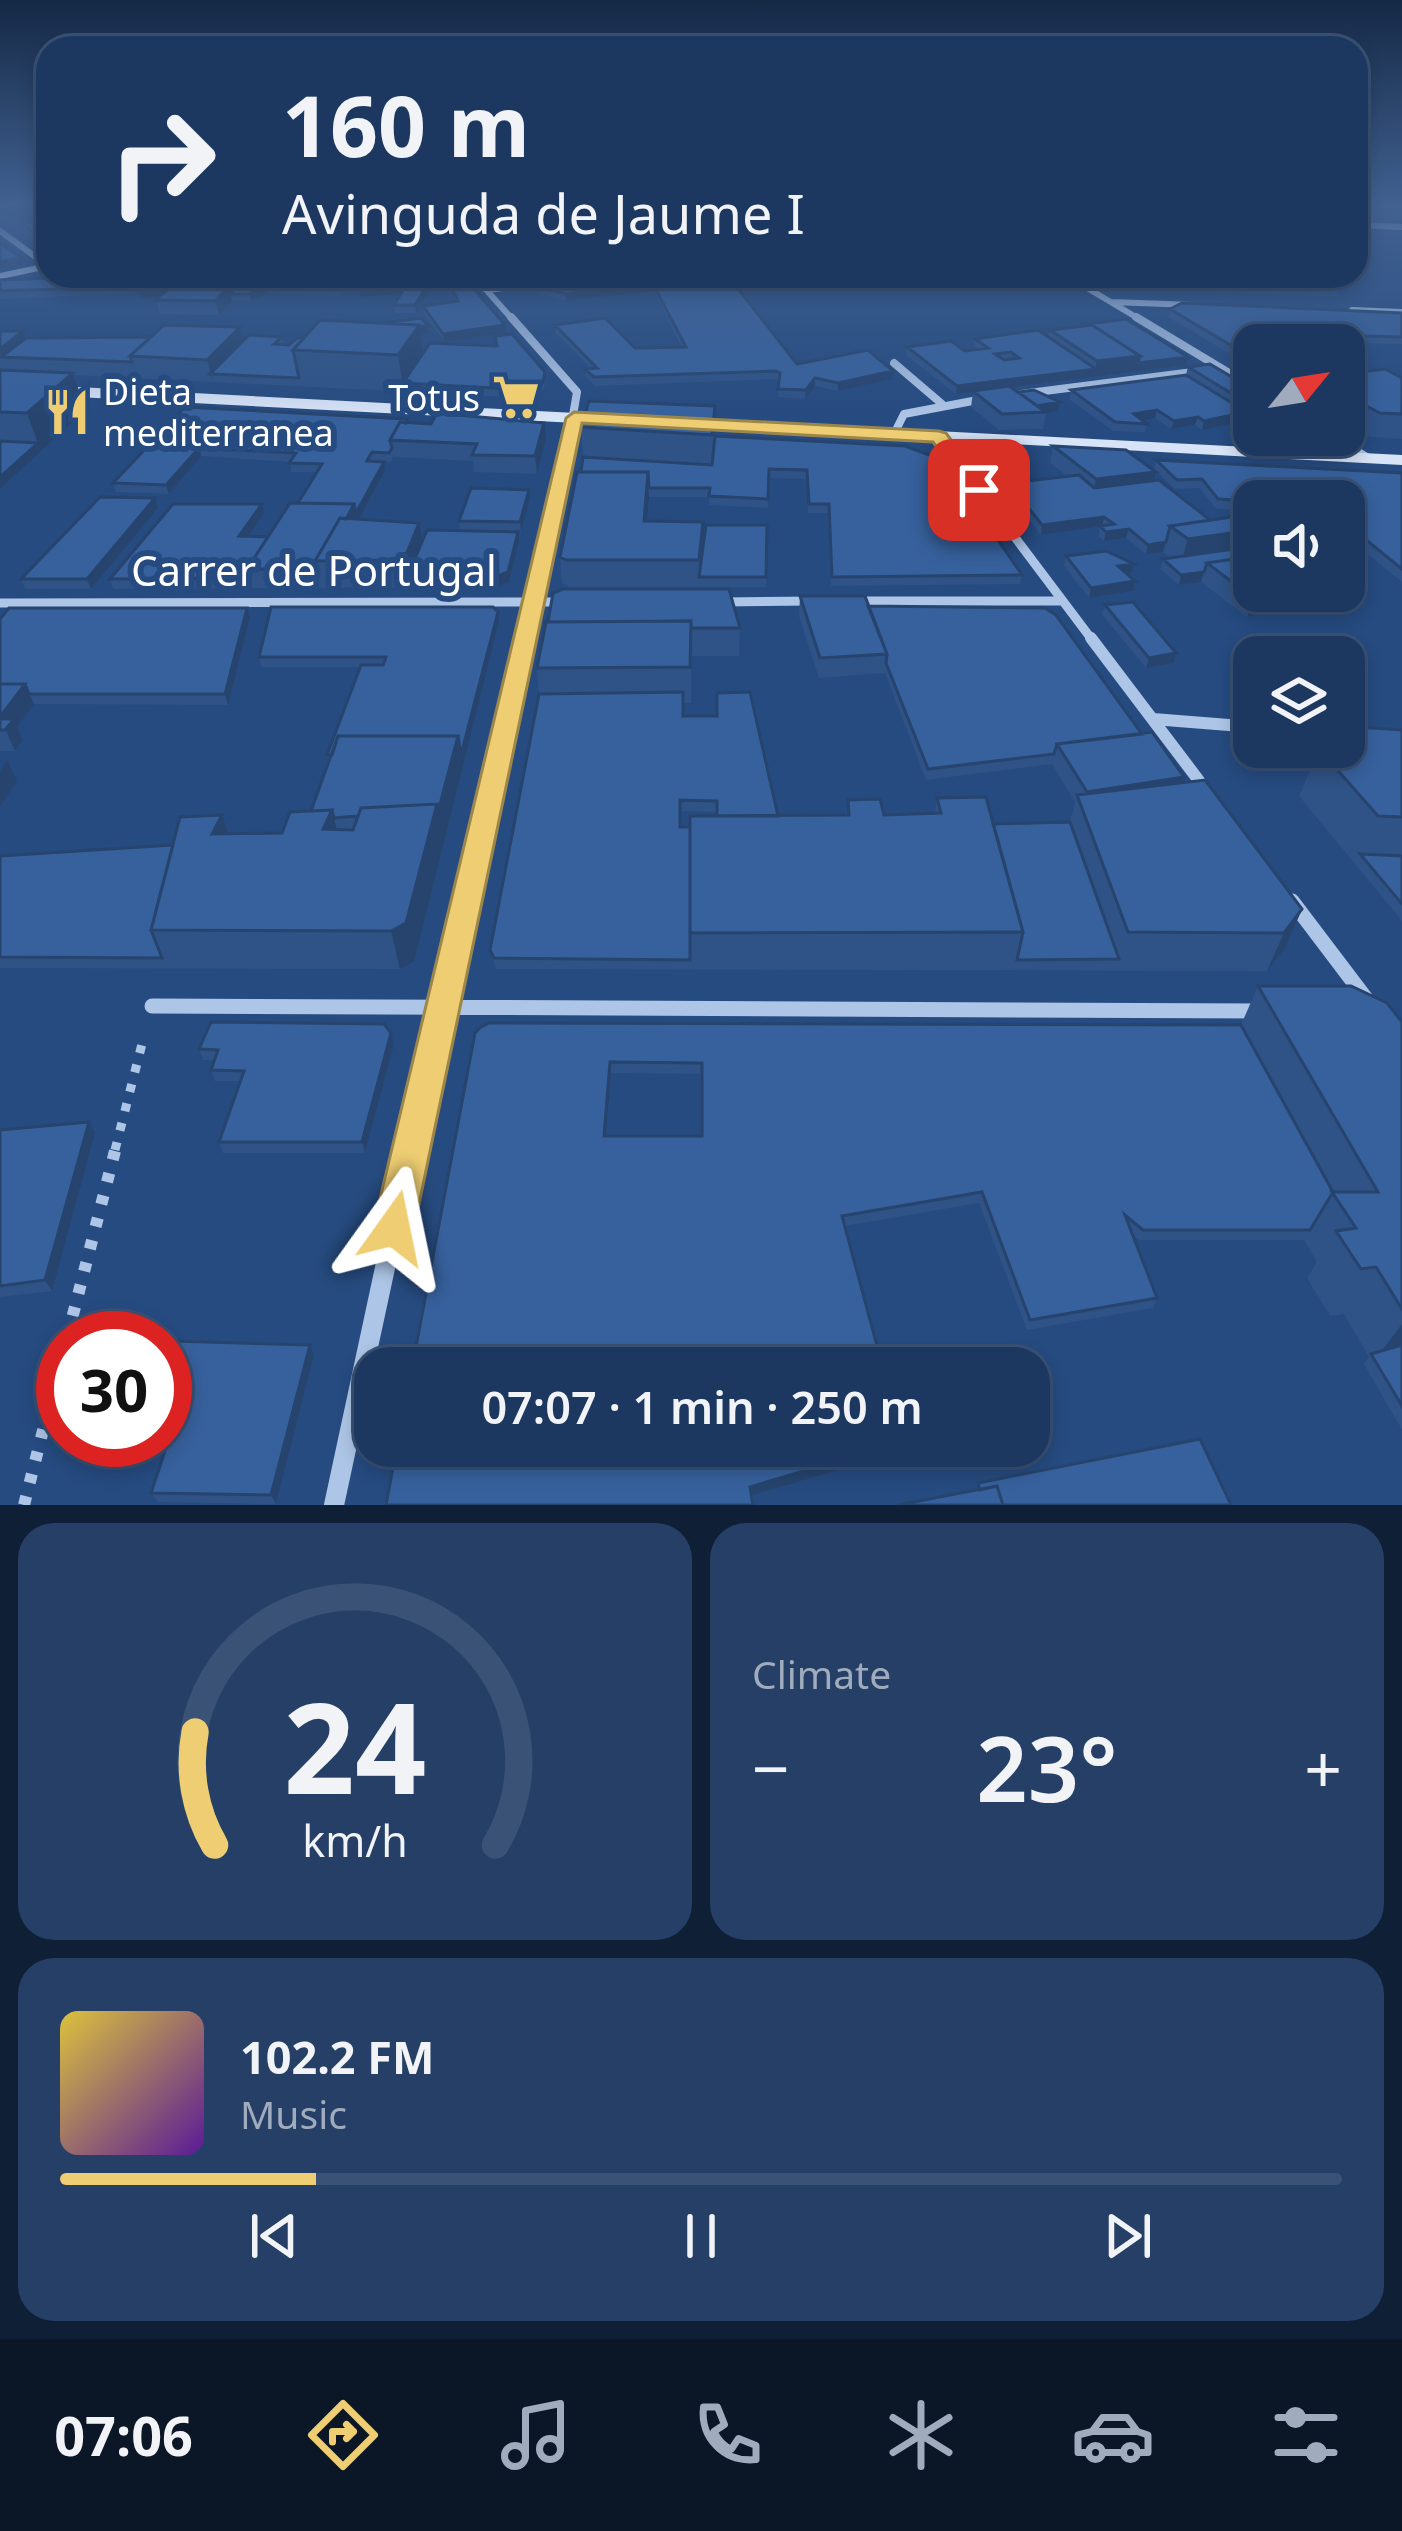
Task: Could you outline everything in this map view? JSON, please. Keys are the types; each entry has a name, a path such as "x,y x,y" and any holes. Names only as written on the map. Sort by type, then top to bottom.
{"street":[{"path":"0,279 36,280"},
{"path":"486,290 504,288"},
{"path":"1087,288 1233,375"},
{"path":"334,1505 578,392 486,290"},
{"path":"1111,302 1214,305"},
{"path":"1331,310 1402,312"},
{"path":"894,363 942,404"},
{"path":"1010,395 1193,372"},
{"path":"0,388 643,421"},
{"path":"894,434 904,414 987,398"},
{"path":"666,422 1402,460"},
{"path":"939,437 1222,811"},
{"path":"844,602 1061,601"},
{"name":"Carrer de Portugal","path":"0,603 584,602"},
{"path":"702,602 820,602"},
{"path":"1153,719 1233,725"},
{"path":"1278,884 1376,1012 1353,1012"},
{"path":"152,1006 1282,1012"}],"path":[{"path":"74,1311 146,1029"},
{"path":"24,1505 36,1458"}],"building":[{"path":"36,279 36,288 86,288 0,291 0,280"},
{"path":"169,288 227,288 215,301 156,300"},
{"path":"236,288 260,288 249,294 230,294"},
{"path":"404,288 426,288 415,305 394,305"},
{"path":"452,288 473,288 505,325 443,334 423,306 458,301"},
{"path":"544,288 618,288 566,294"},
{"path":"655,288 737,288 797,364 868,350 893,371 838,383 815,378 806,390 778,389 780,373 776,371 594,377 585,369 597,368 555,325 605,318 635,348 686,347"},
{"path":"1182,303 1402,313 1402,337 1365,336 1365,324 1233,324 1233,346 1170,309"},
{"path":"421,318 428,326 383,323"},
{"path":"1126,319 1188,357 1138,363 1140,356 1092,325 1080,325"},
{"path":"320,320 419,325 398,355 293,350"},
{"path":"164,325 240,327 207,360 130,356"},
{"path":"1092,325 1140,356 1097,361 1050,330"},
{"path":"1038,330 1096,369 957,386 907,347 951,341 965,351 988,348 975,339","holes":["1011,352 1019,358 1004,360 995,354"]},
{"path":"0,331 23,331 0,349"},
{"path":"512,334 545,372 543,382 534,382 527,390 403,383 430,343 497,346 495,336"},
{"path":"249,335 282,337 274,344 289,345 304,338 293,350 299,378 210,374"},
{"path":"151,337 130,356 132,362 1,357 26,338"},
{"path":"1210,364 1233,378 1233,394 1188,367"},
{"path":"1385,369 1402,378 1402,414 1380,413 1365,405 1365,371"},
{"path":"0,370 73,373 27,413 0,412"},
{"path":"1186,375 1233,404 1233,415 1174,421 1157,410 1134,414 1147,424 1115,422 1071,390"},
{"path":"1009,386 1046,412 1002,414 973,391"},
{"path":"1034,390 1060,402 1037,406 1018,392"},
{"path":"589,401 715,406 712,435 581,427"},
{"path":"185,407 407,419 390,440 389,453 372,452 367,461 384,462 356,513 354,504 298,503 322,464 289,463 296,453 199,448 166,485 113,483"},
{"path":"437,413 544,423 535,456 472,455 477,444 390,440 400,422 431,424"},
{"path":"715,436 905,446 943,460 1022,575 832,577 829,504 809,504 807,470 769,469 768,499 709,496 710,488 649,488 648,472 581,472 583,457 712,465"},
{"path":"0,441 38,443 0,477"},
{"path":"1053,446 1126,450 1156,472 1096,479"},
{"path":"1156,460 1402,473 1402,569 1365,539 1365,480 1233,480 1233,500 1218,499 1202,479 1177,480"},
{"path":"577,472 648,472 644,521 703,522 699,560 560,557"},
{"path":"1079,475 1094,488 1159,480 1210,520 1170,526 1166,542 1148,545 1129,529 1106,532 1100,526 1114,524 1104,517 1042,525 1009,483"},
{"path":"471,488 529,490 520,522 459,521"},
{"path":"100,497 155,498 87,579 21,579"},
{"path":"290,503 354,504 346,519 340,518 315,561 317,569 247,569"},
{"path":"173,504 262,504 239,536 268,537 247,569 249,578 110,579"},
{"path":"340,518 419,523 404,560 315,561"},
{"path":"1233,518 1233,533 1188,539 1170,526"},
{"path":"706,525 767,525 766,577 699,577"},
{"path":"427,530 518,532 508,572 495,577 407,578"},
{"path":"1233,549 1233,559 1207,563 1204,572 1181,575 1163,559"},
{"path":"1106,551 1134,564 1118,566 1135,581 1091,588 1066,556"},
{"path":"1233,559 1233,583 1207,563"},
{"path":"563,589 729,589 740,628 691,628 691,621 548,622 553,593"},
{"path":"800,596 865,596 887,654 820,658"},
{"path":"1133,602 1176,653 1149,658 1105,605"},
{"path":"868,606 1045,608 1056,615 1142,734 1057,744 1054,754 928,769"},
{"path":"271,607 493,607 498,612 461,755 458,736 338,736 332,755 327,755 361,665 383,665 386,657 259,657"},
{"path":"9,608 247,608 225,694 29,694 25,684 0,684 0,619"},
{"path":"691,621 690,667 537,668 546,622"},
{"path":"0,684 25,684 0,717"},
{"path":"683,692 683,716 717,716 717,693 750,692 778,816 717,816 717,801 680,800 680,827 690,827 690,960 494,958 490,950 539,694"},
{"path":"0,719 14,719 0,730"},
{"path":"1365,727 1402,730 1402,817 1378,816 1336,768 1365,768"},
{"path":"1152,732 1184,777 1087,792 1057,744"},
{"path":"338,736 458,736 438,812 437,804 361,808 358,816 334,818 332,810 311,811"},
{"path":"1205,780 1302,909 1284,933 1128,932 1077,795"},
{"path":"986,797 1023,932 690,933 690,816 849,815 848,800 880,799 884,815 941,813 937,798"},
{"path":"437,804 406,923 391,931 151,930 180,817 222,815 212,834 282,833 290,812 332,810 323,829 353,830 361,808"},
{"path":"1070,822 1119,959 1017,960 1023,932 993,824"},
{"path":"173,845 151,930 162,958 0,957 0,856"},
{"path":"1360,854 1402,856 1402,904"},
{"path":"1258,986 1351,986 1387,1003 1402,1022 1402,1309 1376,1267 1361,1269 1336,1231 1356,1228 1332,1192 1378,1192"},
{"path":"211,1022 384,1024 391,1033 362,1142 219,1142 244,1071 211,1070 218,1050 199,1049"},
{"path":"489,1023 1241,1025 1333,1192 1310,1230 1143,1230 1125,1215 1157,1298 1030,1320 982,1192 842,1216 877,1347 416,1347 475,1033","holes":["610,1062 702,1063 702,1136 604,1136"]},
{"path":"89,1122 45,1280 0,1286 0,1130"},
{"path":"192,1342 310,1345 271,1495 151,1493 160,1467 192,1467"},
{"path":"1402,1345 1402,1406 1371,1354"},
{"path":"1200,1439 1231,1505 1003,1505 997,1486 980,1490 978,1483"},
{"path":"393,1467 817,1467 750,1487 753,1505 386,1505"},
{"path":"997,1486 1003,1505 898,1505"}],"place":[{"name":"Totus","path":"516,397"},
{"name":"Dieta mediterranea","path":"67,412"}],"route":[{"path":"394,1228 574,418 939,437 979,490"}]}
